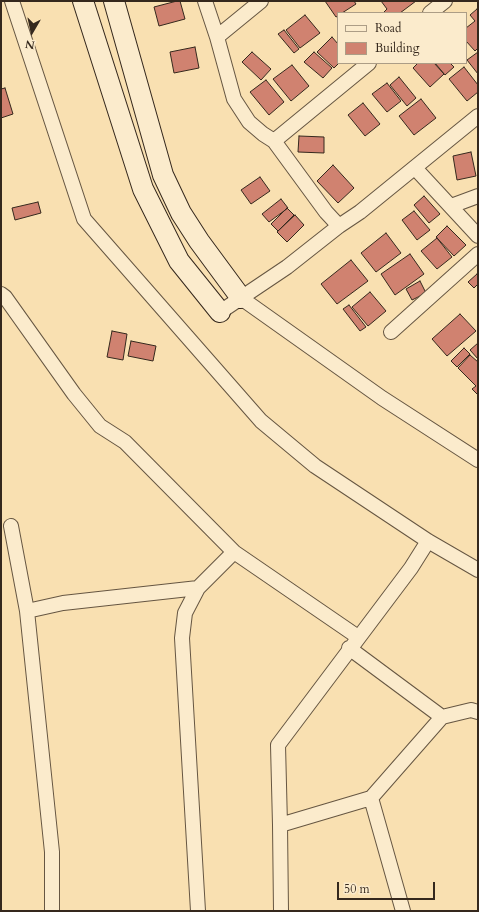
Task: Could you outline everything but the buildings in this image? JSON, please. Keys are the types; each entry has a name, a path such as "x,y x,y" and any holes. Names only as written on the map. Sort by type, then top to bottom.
{"street":[{"path":"12,1 84,219 261,421 315,466 428,541 478,570"},
{"path":"82,1 143,189 179,261 220,312 287,267 339,226 360,212 478,116"},
{"path":"114,1 163,175 181,212 199,241 241,298 382,398 478,460"},
{"path":"205,1 217,37 234,99 249,122 262,134 274,140 326,212 339,226"},
{"path":"217,37 261,1"},
{"path":"431,12 444,1"},
{"path":"274,140 368,64"},
{"path":"415,168 478,236"},
{"path":"451,206 478,196"},
{"path":"391,332 478,254"},
{"path":"1,294 5,297 74,394 100,426 125,442 234,552 358,637"},
{"path":"11,526 27,611 52,852 52,911"},
{"path":"281,911 278,745 349,648 411,568 428,541"},
{"path":"198,911 182,638 185,613 198,588 234,552"},
{"path":"27,611 63,603 198,588"},
{"path":"349,648 442,717"},
{"path":"280,825 371,798 442,717 470,710 478,712"},
{"path":"371,798 404,911"}]}
